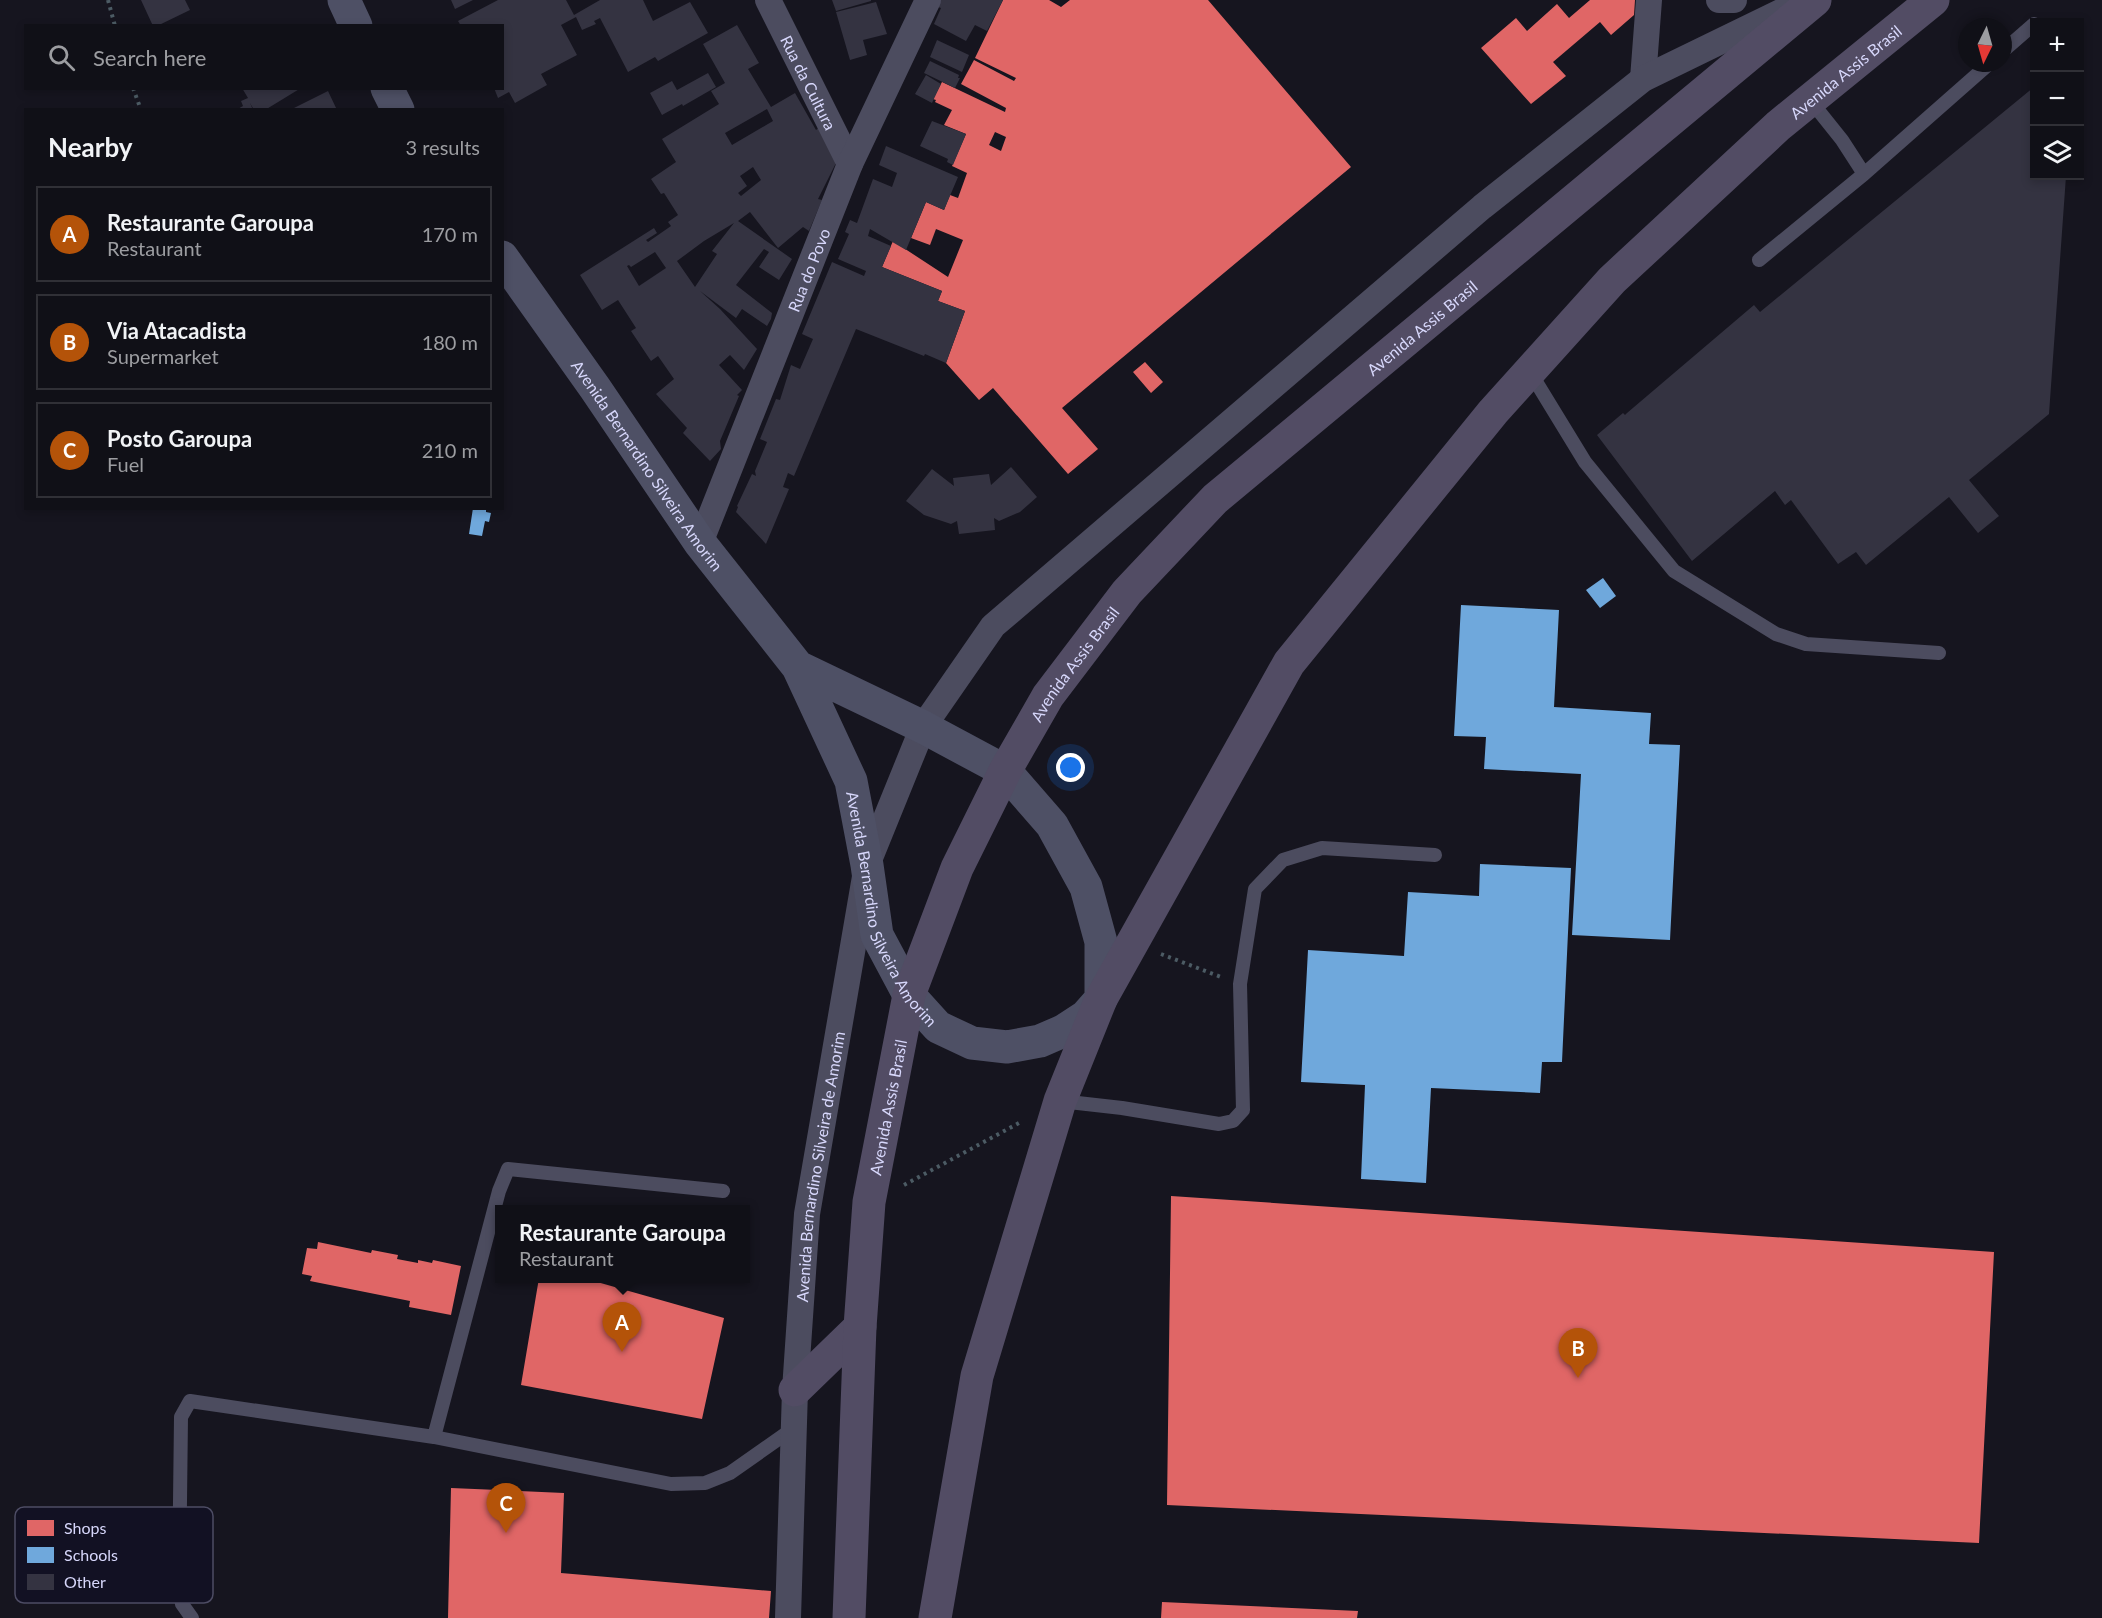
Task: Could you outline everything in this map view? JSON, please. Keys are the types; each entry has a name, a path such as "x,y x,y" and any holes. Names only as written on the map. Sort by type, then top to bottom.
{"main road":[{"path":"344,0 356,24"},
{"name":"Avenida Assis Brasil","path":"849,1618 860,1327 869,1202 909,995 957,868 1005,771 1048,696 1127,592 1215,499 1815,0"},
{"name":"Avenida Assis Brasil","path":"935,1618 977,1376 1060,1101 1101,999 1289,663 1493,412 1612,280 1778,126 1933,0"},
{"path":"388,90 397,108"},
{"name":"Avenida Bernardino Silveira Amorim","path":"504,260 595,388 700,543 798,667 851,781 867,866 876,935 909,995 938,1027 972,1043 1007,1047 1040,1041 1063,1031 1086,1016 1101,999 1101,942 1086,887 1052,825 1005,771 923,727 798,667"},
{"path":"795,1390 860,1327"}],"street":[{"name":"Rua da Cultura","path":"768,0 850,164"},
{"name":"Rua do Povo","path":"700,543 850,164 928,0"},
{"path":"1643,78 1649,0"},
{"path":"1719,0 1734,0"},
{"name":"Avenida Bernardino Silveira de Amorim","path":"788,1618 795,1390 807,1214 867,866 923,727 993,626 1482,207 1643,78 1805,0"}],"lane":[{"path":"2012,43 2030,28"},
{"path":"1759,260 1864,174 1980,72"},
{"path":"1810,100 1842,140 1864,174"},
{"path":"1529,372 1585,462 1674,572 1776,634 1806,644 1939,653"},
{"path":"1060,1101 1122,1108 1219,1124 1233,1121 1243,1110 1240,984 1254,889 1284,860 1322,848 1435,855"},
{"path":"495,1205 508,1169 723,1191"},
{"path":"434,1437 495,1206"},
{"path":"180,1507 181,1417 190,1401 434,1437 671,1484 705,1483 730,1473 794,1428"},
{"path":"182,1603 192,1618"}],"path":[{"path":"108,0 114,24"},
{"path":"134,90 140,108"},
{"path":"1132,943 1240,984"},
{"path":"869,1202 1060,1101"}],"building: Shops":[{"path":"1003,0 1049,0 1061,7 1070,0 1208,0 1351,167 1062,408 1098,449 1068,474 993,388 979,400 946,363 965,311 938,301 942,291 882,267 893,241 948,277 963,240 936,229 930,245 911,238 926,202 944,210 950,195 958,198 967,173 952,166 966,134 944,125 952,110 933,99 942,82 1005,112 1006,108 961,84 974,60 1014,81 1016,78 975,58","holes":["995,132 1006,137 1001,151 989,145"]},
{"path":"1590,0 1635,0 1634,15 1611,35 1600,22 1553,62 1566,76 1531,104 1481,48 1516,18 1527,31 1557,4 1569,18"},
{"path":"1145,362 1163,382 1151,393 1133,372"},
{"path":"1171,1196 1994,1252 1979,1543 1167,1505"},
{"path":"318,1242 371,1253 372,1250 398,1255 397,1259 418,1263 418,1260 432,1263 433,1260 461,1266 451,1315 409,1307 410,1301 310,1281 312,1276 302,1274 307,1248 317,1249"},
{"path":"538,1283 601,1283 724,1318 702,1419 521,1385"},
{"path":"451,1488 564,1493 561,1573 771,1591 769,1618 448,1618"},
{"path":"1162,1602 1358,1611 1357,1618 1161,1618"}],"building: Schools":[{"path":"473,510 486,510 491,513 489,522 485,521 482,536 469,534"},
{"path":"1603,578 1616,596 1600,608 1586,590"},
{"path":"1461,605 1559,610 1554,707 1651,713 1649,744 1680,745 1670,940 1572,935 1581,774 1484,769 1486,737 1454,736"},
{"path":"1480,864 1571,868 1562,1062 1542,1062 1540,1093 1431,1088 1426,1183 1361,1179 1365,1085 1301,1082 1308,950 1404,956 1408,892 1479,896"}],"building: Other":[{"path":"141,0 185,0 190,10 161,24 152,24"},
{"path":"451,0 473,0 455,9"},
{"path":"498,0 566,0 574,15 600,0 643,0 653,21 690,2 708,33 658,61 655,57 628,72 600,18 594,21 596,24 582,30 576,17 561,25 577,55 541,74 547,85 515,103 509,92 498,98 495,90 504,90 504,24 460,24 458,21"},
{"path":"832,0 871,0 871,1 836,11"},
{"path":"941,0 1003,0 987,31 975,25 966,41 934,24 941,8 938,7"},
{"path":"876,2 887,34 863,40 867,55 850,60 836,12"},
{"path":"737,25 759,63 748,69 771,107 795,93 816,130 821,126 838,159 818,199 822,200 809,231 803,227 778,248 750,212 738,221 792,259 779,280 759,267 769,252 764,249 736,285 772,313 767,326 742,309 736,318 700,291 757,349 744,370 730,355 719,365 742,390 737,395 739,396 720,441 721,449 710,461 683,433 687,428 656,394 674,379 658,356 651,361 631,331 636,328 618,300 602,310 580,275 654,228 657,233 646,240 648,242 671,226 668,222 678,215 664,193 661,194 651,179 676,162 662,139 719,104 711,91 725,83 703,44","holes":["767,109 773,121 732,145 725,133","753,167 761,180 741,196 738,193 747,186 740,176","734,223 712,251 717,254 695,287 677,261","655,252 666,268 639,286 627,266 631,267"]},
{"path":"937,40 969,55 962,72 930,57"},
{"path":"930,61 959,75 958,78 960,78 955,88 924,73"},
{"path":"708,73 716,87 662,115 650,93 672,81 677,90"},
{"path":"926,75 941,84 932,103 915,94"},
{"path":"243,90 298,90 268,108 253,108 250,103 252,108 240,108 243,106 241,101 248,98"},
{"path":"2030,90 2030,180 2066,180 2049,414 1969,480 1999,516 1978,533 1949,497 1866,565 1856,552 1838,564 1791,500 1785,505 1775,491 1692,561 1597,435 1623,413 1625,415 1754,305 1760,312"},
{"path":"328,91 336,108 294,108"},
{"path":"932,121 966,134 953,165 947,162 948,159 920,146"},
{"path":"886,146 958,177 944,210 926,202 906,250 870,229 868,236 891,246 882,267 942,291 938,301 965,311 946,363 856,329 794,476 788,473 783,487 789,489 766,544 736,512 737,506 752,474 756,476 755,471 767,442 760,439 776,399 780,400 791,365 800,369 813,339 802,334 832,262 864,276 866,271 838,259 849,234 845,232 850,220 857,223 873,179 892,187 897,173 879,165"},
{"path":"1011,467 1037,497 1020,512 999,521 994,518 995,530 959,534 957,521 951,524 924,515 906,501 932,469 954,486 953,478 989,474 991,485"}],"place":[{"name":"Restaurante Garoupa","path":"622,1352"},
{"name":"Via Atacadista","path":"1578,1378"},
{"name":"Posto Garoupa","path":"506,1533"}]}
